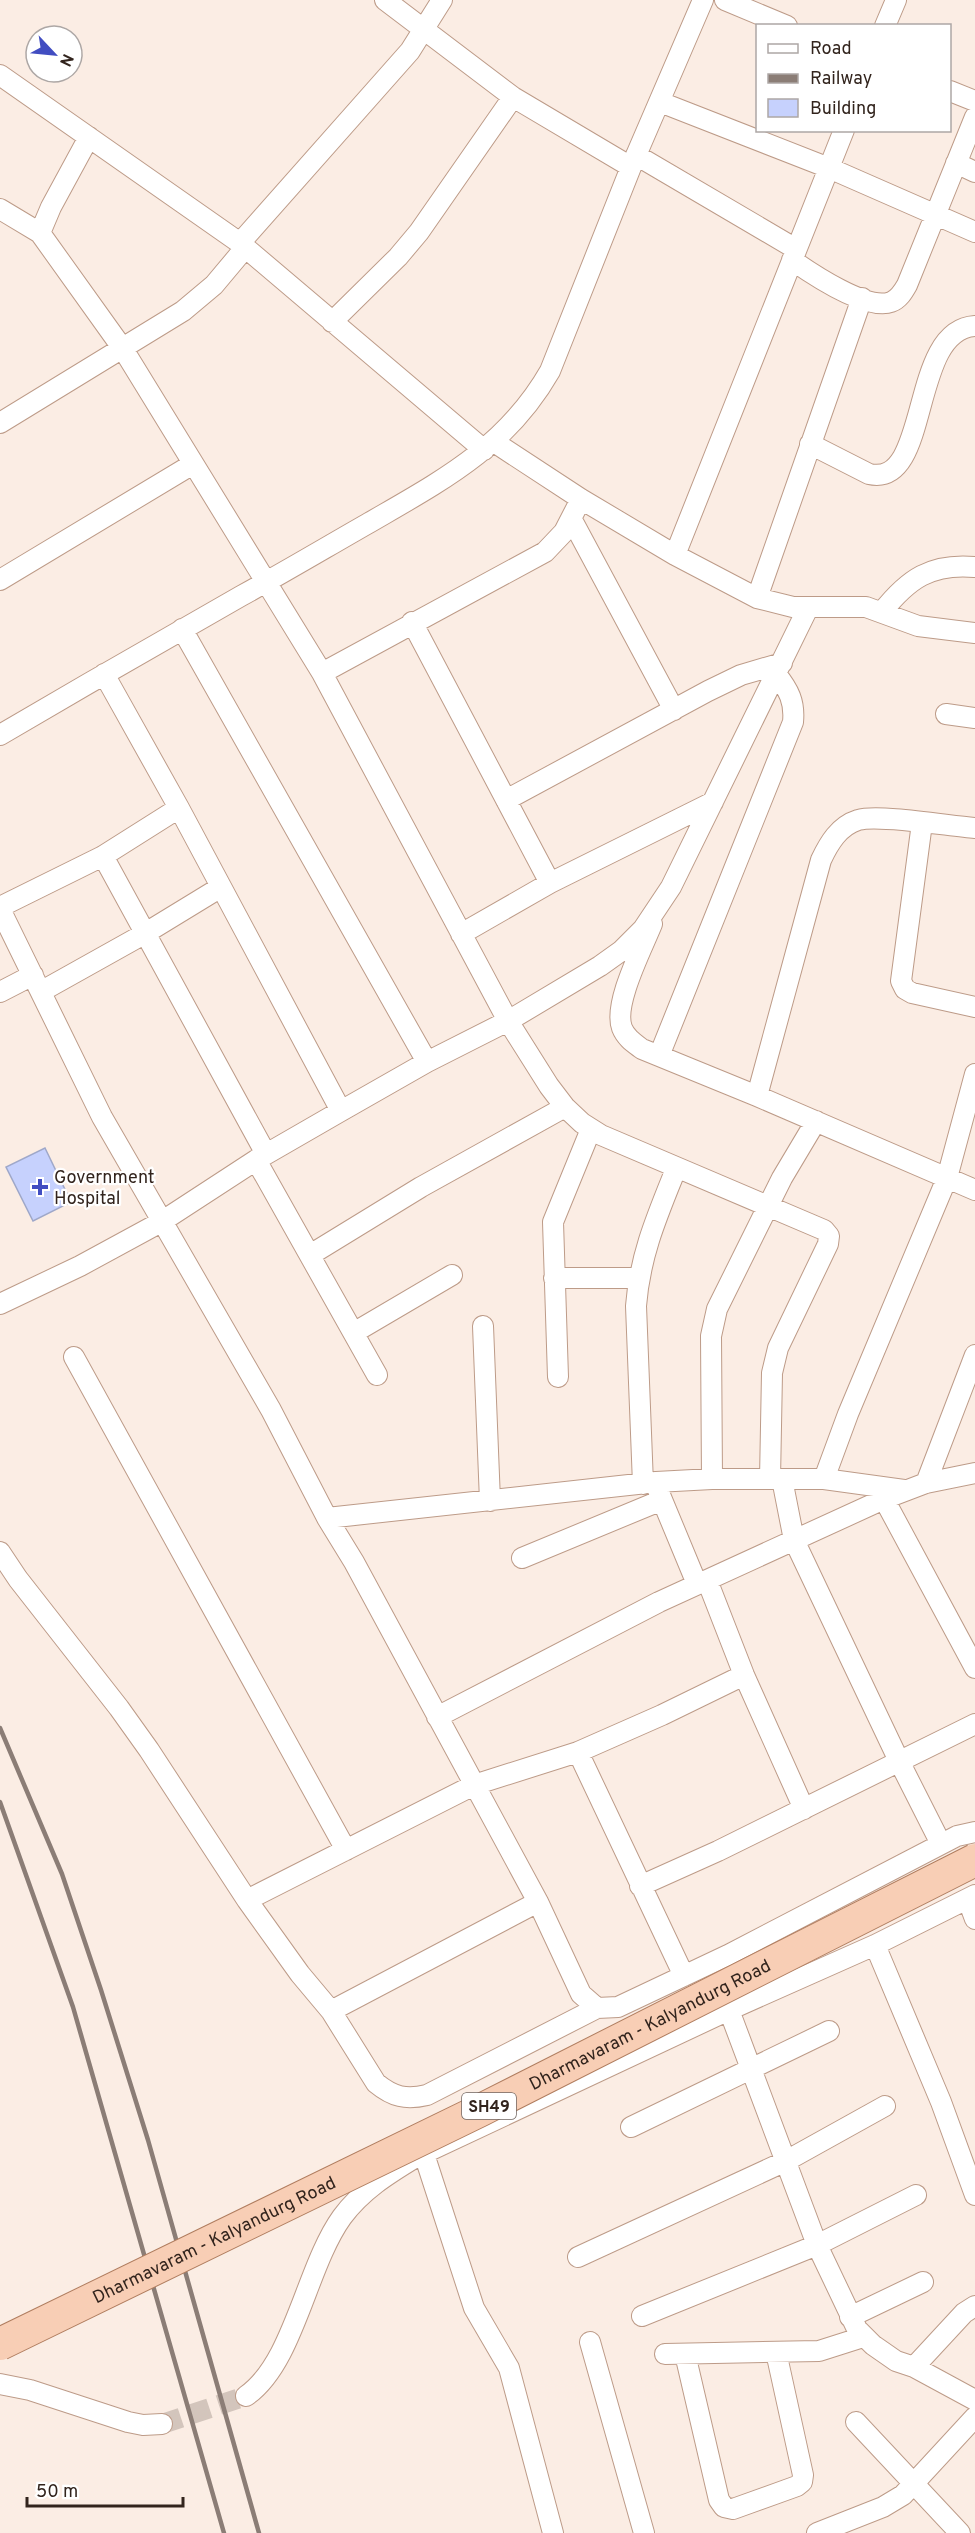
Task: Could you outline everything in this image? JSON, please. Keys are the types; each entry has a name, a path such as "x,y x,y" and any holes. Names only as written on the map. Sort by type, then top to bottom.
{"main road":[{"name":"Dharmavaram - Kalyandurg Road","path":"0,2344 481,2110 975,1860"}],"street":[{"path":"385,0 513,97 633,161 794,255 831,285 879,304 891,302 900,296 907,285 975,117"},
{"path":"0,423 160,327 198,300 410,51 442,0"},
{"path":"0,735 415,496 489,446 516,421 535,398 550,371 633,161 703,0"},
{"path":"725,0 782,24"},
{"path":"886,24 896,0"},
{"path":"0,75 242,246 332,322 489,446 675,555 757,598 779,604 807,608 850,606 882,612 918,626 975,633"},
{"path":"951,91 975,101"},
{"path":"332,322 399,257 513,97"},
{"path":"660,102 829,168 975,232"},
{"path":"675,555 843,132"},
{"path":"40,233 51,207 89,137"},
{"path":"956,163 975,172"},
{"path":"0,209 40,233 123,349 192,464 268,581 322,673 508,1021 565,1107 591,1129 676,1169 824,1230 829,1236 828,1244 778,1347 771,1373 776,1479 794,1540 941,1844"},
{"path":"757,598 862,298"},
{"path":"810,444 869,474 879,476 890,473 904,455 938,354 953,334 966,327 975,326"},
{"path":"0,580 192,464"},
{"path":"322,673 412,622 532,561 555,543 572,520 581,499"},
{"path":"572,520 674,710"},
{"path":"882,612 899,591 921,575 942,569 975,567"},
{"path":"807,608 713,802 658,909 622,1000 620,1017 623,1030 630,1041 642,1049 975,1190"},
{"path":"412,622 550,883"},
{"path":"182,629 427,1062"},
{"path":"506,800 741,675 779,668"},
{"path":"659,1056 794,722 795,710 792,699 779,668"},
{"path":"104,674 179,808 340,1111"},
{"path":"945,714 975,718"},
{"path":"461,934 550,883 713,802"},
{"path":"179,808 103,856 0,908 102,1117 271,1410 327,1518 354,1562 538,1902 580,1994 597,2007"},
{"path":"757,1096 821,860 828,843 842,829 859,820 878,819 975,828"},
{"path":"922,824 902,981 904,989 912,993 975,1007"},
{"path":"103,856 310,1255 377,1375"},
{"path":"0,992 38,983 144,934 221,887"},
{"path":"0,1304 80,1266 161,1222 261,1157 427,1062 508,1021 600,966 621,951 643,929 658,909"},
{"path":"824,1479 848,1414 947,1178 975,1074"},
{"path":"310,1255 421,1187 565,1107"},
{"path":"712,1479 711,1351 713,1323 717,1309 782,1178 816,1121"},
{"path":"558,1377 553,1222 591,1129"},
{"path":"676,1169 644,1248 638,1278 636,1306 654,1489 702,1582 804,1809"},
{"path":"355,1332 452,1275"},
{"path":"554,1278 638,1278"},
{"path":"483,1326 490,1501"},
{"path":"926,1482 975,1355"},
{"path":"74,1357 346,1850"},
{"path":"437,1717 702,1582 884,1499 926,1482 975,1473"},
{"path":"327,1518 490,1501 654,1489 712,1479 824,1479 905,1490"},
{"path":"522,1558 654,1489"},
{"path":"884,1499 975,1668"},
{"path":"0,1551 18,1579 125,1717 247,1900 300,1974 331,2011 376,2083 386,2092 411,2099 427,2095 597,2007 618,2007 684,1976 957,1836 975,1832"},
{"path":"247,1900 474,1785 578,1752 744,1675"},
{"path":"640,1886 718,1851 975,1724"},
{"path":"578,1752 684,1976"},
{"path":"246,2397 258,2388 284,2343 316,2262 342,2217 369,2187 424,2154 729,2010 875,1945 971,1897 975,1919"},
{"path":"331,2011 538,1902"},
{"path":"875,1945 941,2102 975,2195"},
{"path":"729,2010 817,2245 850,2317 863,2337 896,2361 914,2367 975,2400"},
{"path":"632,2127 829,2031"},
{"path":"578,2257 786,2161 885,2106"},
{"path":"424,2154 474,2308 509,2368 553,2533"},
{"path":"642,2316 817,2245 916,2195"},
{"path":"850,2317 923,2282"},
{"path":"914,2367 964,2313 975,2306"},
{"path":"776,2352 803,2475 802,2482 797,2486 733,2509 724,2507 719,2500 675,2354 819,2351 863,2337"},
{"path":"590,2342 644,2533"},
{"path":"0,2384 30,2390 128,2422 143,2425 162,2424"},
{"path":"817,2533 883,2507 913,2485 974,2421"},
{"path":"856,2422 960,2533"}],"building":[{"path":"45,1148 71,1202 33,1221 6,1167"}],"tunnel":[{"path":"162,2424 246,2396"}],"railway":[{"path":"0,1728 62,1874 101,1990 148,2140 259,2533"},
{"path":"0,1802 73,2007 224,2533"}],"place":[{"name":"Government Hospital","path":"40,1187"}]}
